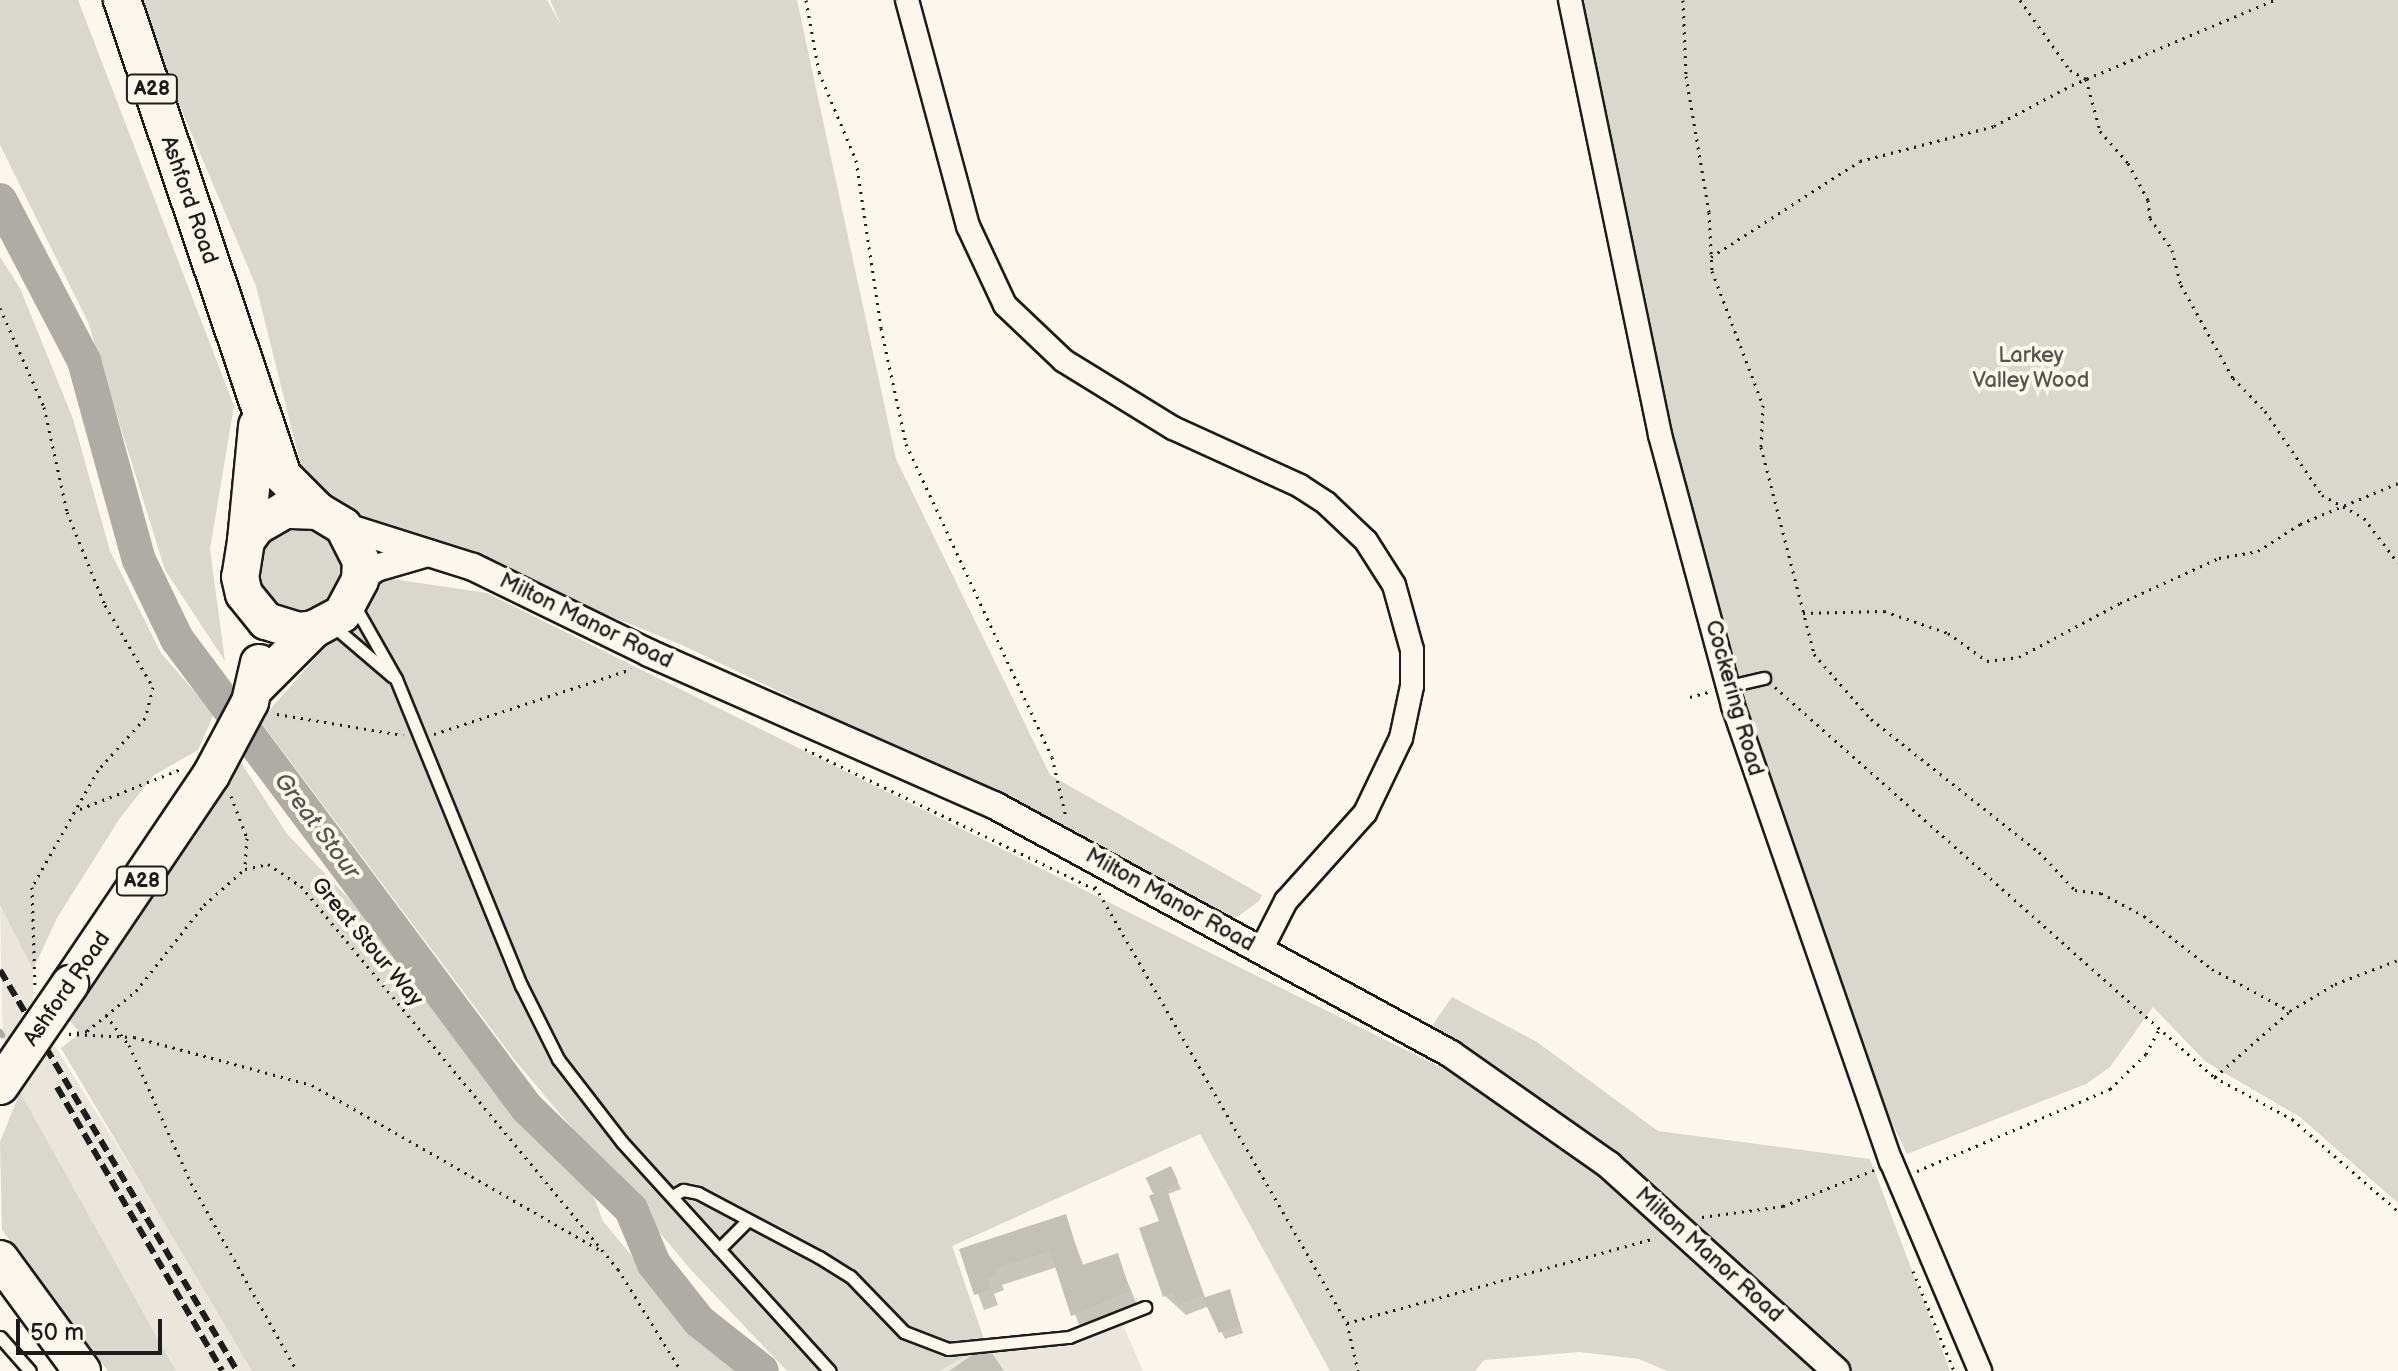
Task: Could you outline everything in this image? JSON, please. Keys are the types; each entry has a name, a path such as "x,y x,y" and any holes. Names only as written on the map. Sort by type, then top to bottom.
{"highway":[{"name":"Ashford Road","path":"122,0 255,401 283,476 331,519"},
{"name":"Ashford Road","path":"246,541 258,451 255,401"},
{"path":"301,508 331,519 361,561 339,608 281,628 254,610 240,577 246,541 269,517 301,508"},
{"name":"Ashford Road","path":"0,1086 54,991 219,760 253,695 339,608"},
{"name":"Ashford Road","path":"253,695 260,645 254,610"},
{"path":"0,1259 82,1371"}],"street":[{"path":"907,0 968,226 1005,305 1064,361 1173,428 1300,486 1326,503 1366,541 1403,609 1412,650 1412,686 1389,768 1353,831 1286,901 1261,950"},
{"name":"Cockering Road","path":"1570,0 1660,435 1729,686 1813,943 1898,1179 1980,1371"},
{"name":"Milton Manor Road","path":"331,519 428,553 561,606 649,653 994,805 1451,1054 1693,1224 1836,1371"},
{"path":"339,608 376,568 428,553"}],"lane":[{"path":"339,608 396,679 521,985 558,1059 672,1196 830,1371"},
{"path":"339,608 396,679"},
{"path":"1729,686 1764,678"},
{"path":"672,1196 683,1190 698,1193 850,1276 904,1332 948,1349 1069,1337 1145,1307"},
{"path":"719,1249 748,1220"},
{"path":"0,1337 30,1371"}],"path":[{"path":"806,0 819,72 856,160 906,444 1052,757 1072,845 1347,1323 1358,1371"},
{"path":"1683,0 1686,76 1709,212 1712,271 1763,405 1761,447 1814,654 1871,719 2039,852 2075,890 2101,893 2144,916 2212,969 2290,1011"},
{"path":"2020,0 2070,70 2086,79 2100,131 2128,163 2148,200 2150,218 2172,250 2181,285 2233,378 2265,411 2322,495 2364,518 2398,563"},
{"path":"1711,257 1860,161 1994,126 2086,79 2274,0"},
{"path":"0,308 44,407 67,512 105,605 153,687 145,718 98,770 80,809 32,887 54,991"},
{"path":"1803,613 1884,611 1948,633 1987,661 2019,657 2120,603 2194,574 2219,558 2258,551 2341,505 2398,483"},
{"path":"253,695 273,713 421,738 637,668"},
{"path":"1764,678 2161,1026 2214,1077 2292,1119 2398,1211"},
{"path":"795,744 1097,890"},
{"path":"80,809 177,770 219,760 247,838 245,869 204,905 157,971 87,1031 69,1034 76,1038 121,1035 312,1085 604,1252"},
{"name":"Great Stour Way","path":"245,869 268,864 301,886 604,1252 681,1371"},
{"path":"2214,1077 2290,1011 2335,984 2398,960"},
{"path":"106,1015 121,1035 191,1183 297,1371"},
{"path":"1347,1323 1693,1224 1783,1206 1883,1168 1898,1179 2110,1089 2146,1054 2161,1026"}],"shaded area":[{"path":"0,905 33,970 33,1003 3,1047"},
{"path":"53,1043 156,1208 252,1371 176,1371 20,1092"},
{"path":"1123,1325 1143,1371 939,1371 986,1345"}],"green space":[{"path":"0,0 78,0 234,406 210,549 225,661 165,570 88,322 0,145"},
{"path":"142,0 547,0 562,27 550,0 797,0 896,459 1050,775 1262,895 1259,901 1229,923 1020,807 682,645 406,534 356,521 303,474 256,286 161,61"},
{"name":"Larkey Valley Wood","path":"1577,0 2398,0 2398,1203 2300,1117 2206,1062 2153,1007 2110,1067 2086,1084 1907,1154 1843,1022 1784,858 1665,417"},
{"path":"0,257 20,288 73,419 110,551 161,653 214,714 198,750 154,775 120,818 57,918 33,970 0,905"},
{"path":"292,528 308,528 324,535 335,546 342,570 339,586 330,600 308,612 292,612 276,605 265,594 258,578 258,562 265,546 276,535"},
{"path":"386,578 487,593 1444,1069 1452,1047 1427,1033 1452,997 1537,1042 1658,1131 1870,1159 1950,1371 1667,1371 1639,1359 1579,1352 1484,1360 1475,1371 1330,1371 1200,1134 952,1246 986,1345 939,1371 787,1371 691,1270 514,1059 260,721"},
{"path":"240,761 287,834 352,902 523,1116 591,1190 603,1221 681,1316 743,1371 252,1371 61,1048 80,1033 70,1021 228,770"},
{"path":"20,1092 176,1371 108,1371 2,1230 0,1142"}],"building":[{"path":"1171,1166 1178,1181 1153,1193 1146,1178"},
{"path":"1166,1187 1203,1295 1178,1305 1173,1293 1163,1297 1139,1228 1159,1221 1149,1196"},
{"path":"1066,1214 1082,1265 1118,1253 1130,1291 1071,1316 1050,1251 995,1269 997,1275 987,1278 991,1290 974,1295 959,1249"},
{"path":"1230,1289 1240,1325 1219,1333 1203,1298"},
{"path":"992,1353 1004,1371 949,1371 972,1355"}],"waterway":[{"name":"Great Stour","path":"0,200 84,361 139,560 177,639 527,1108 631,1209 654,1264 699,1321 762,1371"}],"railway":[{"path":"0,970 237,1371"},
{"path":"57,1087 222,1371"}]}
